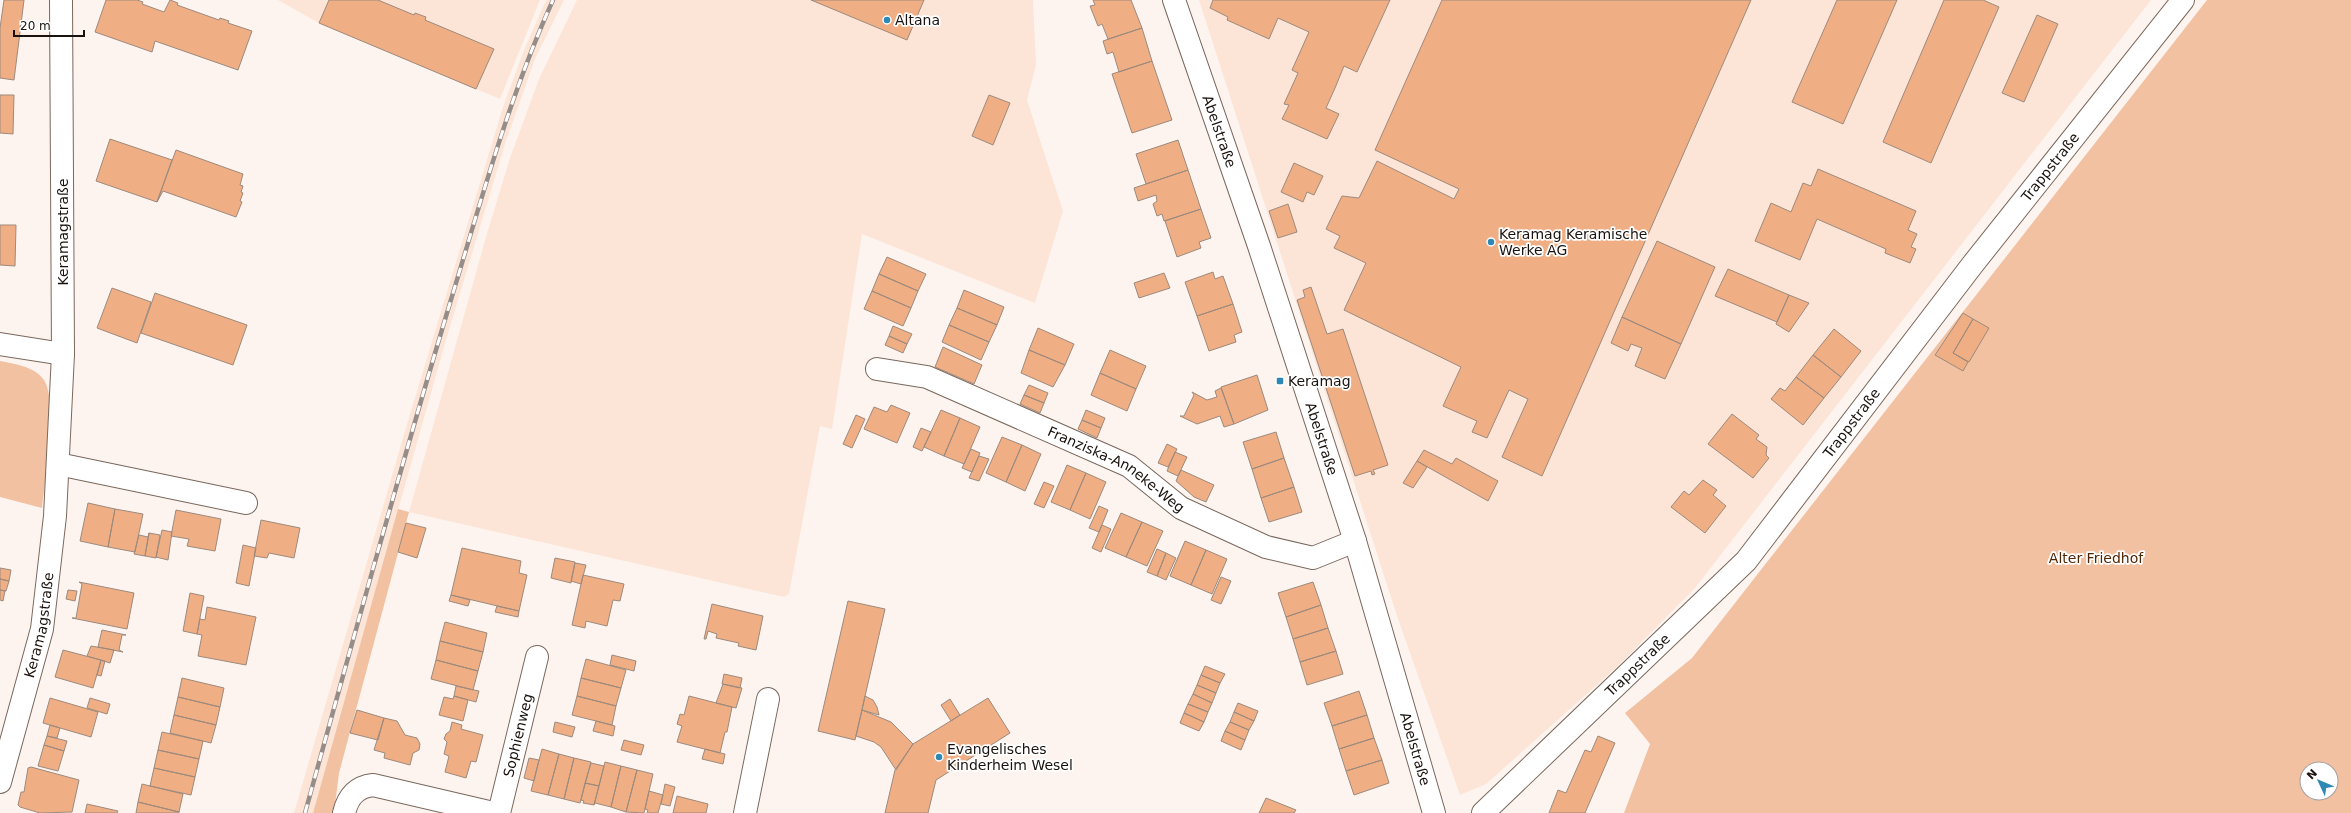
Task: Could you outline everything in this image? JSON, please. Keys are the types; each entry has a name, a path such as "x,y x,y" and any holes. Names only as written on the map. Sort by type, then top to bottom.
{"street":[{"name":"Keramagstraße","path":"0,782 5,741 42,629 55,516 63,354 61,0"},
{"name":"Abelstraße","path":"1174,0 1259,246 1355,541 1434,813"},
{"name":"Trappstraße","path":"1483,813 1746,561 1978,258 2183,0"},
{"path":"0,344 63,354"},
{"name":"Franziska-Anneke-Weg","path":"877,369 927,377 1129,466 1181,508 1266,547 1313,558 1355,541"},
{"path":"58,464 246,503"},
{"name":"Sophienweg","path":"499,813 537,657"},
{"path":"746,813 768,700"},
{"path":"344,813 350,796 364,786 373,785 493,813"}],"shaded area":[{"path":"278,0 540,0 500,99 319,23"},
{"path":"546,0 564,0 535,59 505,144 445,343 313,813 294,813 407,424 503,107 524,50"},
{"path":"577,0 1033,0 1036,65 1027,100 1063,211 1035,303 862,234 832,429 820,426 789,594 784,597 409,512 486,237 510,158 539,79"},
{"path":"1199,0 2151,0 1695,588 1618,666 1486,784 1460,795 1397,616"}],"green space":[{"name":"Alter Friedhof","path":"2207,0 2351,0 2351,813 1624,813 1650,744 1625,713 1692,658"},
{"path":"0,361 24,366 40,375 48,390 50,423 48,461 42,508 0,497"},
{"path":"398,509 409,512 339,773 334,813 313,813"}],"building":[{"path":"4,0 24,0 14,80 0,78 0,28"},
{"path":"106,0 137,0 143,2 142,4 164,12 170,0 178,3 177,5 219,20 220,18 229,21 228,23 252,31 238,70 155,41 152,52 95,32"},
{"path":"329,0 378,0 414,15 415,13 426,17 425,20 494,49 476,89 319,23"},
{"name":"Altana","path":"811,0 924,0 907,40"},
{"path":"1093,0 1131,0 1142,28 1108,39 1102,24 1098,26 1090,6 1095,5"},
{"path":"1213,0 1390,0 1357,72 1344,66 1326,108 1339,114 1327,139 1282,119 1289,105 1284,104 1298,73 1292,70 1309,32 1278,18 1269,39 1227,20 1228,17 1210,8"},
{"name":"Keramag Keramische Werke AG","path":"1442,0 1751,0 1542,476 1502,457 1528,399 1509,390 1487,438 1472,432 1477,421 1443,406 1461,367 1344,310 1366,263 1334,248 1340,236 1326,229 1342,196 1359,198 1377,161 1454,199 1459,189 1375,150"},
{"path":"1837,0 1897,0 1843,124 1792,102"},
{"path":"1944,0 1983,0 1999,7 1931,163 1883,142"},
{"path":"2037,15 2058,24 2024,102 2002,93"},
{"path":"1142,28 1152,61 1119,72 1113,52 1107,54 1103,41"},
{"path":"1152,61 1172,120 1132,133 1112,74"},
{"path":"0,95 14,95 13,134 0,133"},
{"path":"989,95 1010,103 993,145 972,136"},
{"path":"110,139 172,160 157,202 96,181"},
{"path":"1178,140 1188,170 1146,184 1136,154"},
{"path":"176,150 243,174 240,185 243,186 241,192 243,193 240,201 242,202 236,217 163,191 157,202"},
{"path":"1294,163 1323,176 1314,195 1307,192 1303,202 1281,192"},
{"path":"1818,169 1916,211 1908,230 1917,234 1911,247 1916,249 1910,263 1885,253 1886,249 1817,219 1800,260 1755,241 1771,203 1791,212 1803,183 1811,186"},
{"path":"1188,170 1201,209 1164,221 1162,214 1157,216 1153,204 1157,201 1156,195 1138,201 1134,188"},
{"path":"1288,204 1297,232 1278,238 1269,211"},
{"path":"1201,209 1211,238 1199,242 1201,248 1177,257 1165,221"},
{"path":"0,225 16,225 15,266 0,265"},
{"path":"1657,241 1715,267 1681,344 1622,317"},
{"path":"887,257 926,274 918,291 879,274"},
{"path":"1728,269 1789,295 1777,322 1715,296"},
{"path":"1213,272 1215,279 1223,276 1233,304 1197,316 1185,282"},
{"path":"1164,273 1170,288 1139,298 1134,283"},
{"path":"879,274 918,291 911,308 872,291"},
{"path":"1311,287 1327,334 1343,329 1388,465 1373,470 1375,474 1372,475 1371,471 1355,476 1297,300 1305,297 1303,290"},
{"path":"112,288 151,302 137,343 97,328"},
{"path":"964,290 1004,307 997,325 957,308"},
{"path":"872,291 911,308 903,326 864,309"},
{"path":"155,293 247,325 233,365 141,333"},
{"path":"1789,295 1809,303 1789,332 1776,324"},
{"path":"1233,304 1242,332 1234,335 1236,342 1209,351 1197,316"},
{"path":"957,308 997,325 989,342 949,325"},
{"path":"1963,313 1973,319 1953,353 1968,362 1963,371 1935,355"},
{"path":"1622,317 1681,344 1665,379 1635,366 1642,348 1631,344 1628,351 1611,343"},
{"path":"1973,319 1989,328 1969,362 1953,353"},
{"path":"949,325 989,342 981,360 942,342"},
{"path":"893,326 912,334 907,344 889,336"},
{"path":"1038,328 1074,344 1065,365 1029,350"},
{"path":"1834,329 1861,351 1841,377 1813,355"},
{"path":"889,336 907,344 903,353 885,345"},
{"path":"943,347 982,365 974,384 935,367"},
{"path":"1029,350 1065,365 1053,387 1021,373"},
{"path":"1110,350 1146,366 1136,389 1100,373"},
{"path":"1813,355 1841,377 1824,398 1796,377"},
{"path":"1100,373 1136,389 1127,411 1091,395"},
{"path":"1257,375 1268,410 1234,424 1221,387"},
{"path":"1796,377 1824,398 1803,425 1771,399 1780,388 1785,391"},
{"path":"1029,385 1048,393 1044,403 1024,395"},
{"path":"1221,388 1234,424 1224,427 1220,416 1197,424 1180,416 1184,416 1194,395 1192,392 1207,400 1217,397 1215,391"},
{"path":"1024,395 1044,403 1040,413 1020,404"},
{"path":"891,405 910,413 897,443 864,429 874,407 887,412"},
{"path":"941,410 960,418 944,456 924,447"},
{"path":"1086,410 1105,418 1101,428 1082,420"},
{"path":"1732,414 1759,435 1756,439 1767,447 1766,455 1769,458 1753,478 1708,444"},
{"path":"856,415 865,419 852,448 843,444"},
{"path":"960,418 980,427 964,464 944,456"},
{"path":"1082,420 1101,428 1097,438 1078,429"},
{"path":"921,428 931,432 922,451 913,447"},
{"path":"1276,432 1284,458 1252,469 1243,442"},
{"path":"1002,437 1022,445 1006,482 986,473"},
{"path":"1167,444 1177,449 1168,467 1158,463"},
{"path":"1022,445 1041,454 1025,491 1006,482"},
{"path":"971,449 980,453 972,472 962,468"},
{"path":"1424,450 1452,464 1456,458 1498,481 1488,501 1417,461"},
{"path":"1175,452 1187,457 1178,476 1167,471"},
{"path":"979,456 989,459 979,481 969,478"},
{"path":"1284,458 1294,487 1261,498 1252,469"},
{"path":"1417,461 1427,467 1413,488 1403,483"},
{"path":"1067,465 1086,473 1070,510 1051,502"},
{"path":"1181,470 1214,485 1206,502 1194,497 1176,481"},
{"path":"1086,473 1106,482 1090,519 1070,510"},
{"path":"1703,480 1717,490 1713,495 1726,506 1705,533 1671,507 1684,491 1689,495"},
{"path":"1044,482 1054,486 1044,508 1034,504"},
{"path":"1294,487 1302,512 1269,522 1261,498"},
{"path":"88,503 115,509 108,547 80,541"},
{"path":"1099,506 1108,510 1099,532 1089,528"},
{"path":"115,509 143,514 135,552 108,547"},
{"path":"176,510 221,519 215,551 187,546 189,539 171,536"},
{"path":"1121,513 1142,522 1126,557 1105,548"},
{"path":"261,520 300,528 294,558 269,553 267,558 254,556"},
{"path":"1142,522 1163,531 1147,566 1126,557"},
{"path":"406,523 426,528 417,558 398,552"},
{"path":"1102,525 1111,529 1101,552 1092,548"},
{"path":"162,530 172,532 168,560 156,557"},
{"path":"149,533 160,535 156,558 145,556"},
{"path":"149,533 145,556 134,554 139,535 148,537"},
{"path":"1185,541 1206,550 1191,585 1170,576"},
{"path":"243,545 256,548 249,586 236,583"},
{"path":"462,548 521,561 519,573 527,575 519,611 451,595"},
{"path":"1157,549 1166,553 1157,576 1147,572"},
{"path":"1206,550 1227,559 1212,594 1191,585"},
{"path":"1166,553 1176,558 1166,580 1157,576"},
{"path":"555,558 575,562 571,583 551,578"},
{"path":"575,563 586,565 581,584 571,581"},
{"path":"0,568 11,570 9,581 0,579"},
{"path":"583,575 624,584 620,601 613,600 607,626 586,621 585,628 572,625"},
{"path":"1221,577 1231,581 1221,604 1211,600"},
{"path":"0,579 9,581 6,591 0,590"},
{"path":"79,582 134,593 127,629 72,618 76,618 82,584"},
{"path":"1313,582 1321,605 1286,617 1278,593"},
{"path":"0,590 5,591 3,601 0,600"},
{"path":"68,590 77,591 75,601 66,599"},
{"path":"190,593 204,596 197,634 183,631"},
{"path":"451,595 470,600 468,606 449,601"},
{"path":"848,601 885,609 855,740 818,731"},
{"path":"712,604 763,616 756,650 738,646 739,643 716,638 717,634 708,631 706,639 704,639"},
{"path":"1321,605 1328,628 1293,639 1286,617"},
{"path":"497,606 519,611 518,617 495,612"},
{"path":"207,607 256,617 246,665 198,656 202,635 197,634 200,619 205,620"},
{"path":"445,622 487,633 483,652 440,641"},
{"path":"1328,628 1336,651 1300,662 1293,639"},
{"path":"102,630 126,635 122,635 119,650 123,652 98,647"},
{"path":"440,641 483,652 478,671 436,660"},
{"path":"91,646 114,650 110,663 87,656"},
{"path":"63,650 101,660 93,688 55,677"},
{"path":"1336,651 1343,674 1307,685 1300,662"},
{"path":"612,655 636,661 634,671 610,665"},
{"path":"586,659 626,670 621,688 581,678"},
{"path":"101,660 105,661 101,676 97,675"},
{"path":"436,660 478,671 473,690 431,679"},
{"path":"1205,666 1225,674 1220,683 1201,675"},
{"path":"724,674 742,678 740,688 722,684"},
{"path":"1201,675 1220,683 1216,693 1197,685"},
{"path":"182,678 224,688 220,707 178,697"},
{"path":"581,678 621,688 616,706 577,696"},
{"path":"723,684 742,688 736,708 716,703"},
{"path":"1197,685 1216,693 1212,703 1193,694"},
{"path":"456,686 479,691 476,702 454,696"},
{"path":"1359,691 1367,715 1332,726 1324,703"},
{"path":"1193,694 1212,703 1208,712 1188,704"},
{"path":"454,696 468,700 463,721 439,715 444,697 453,699"},
{"path":"577,696 616,706 612,725 572,715"},
{"path":"689,696 732,707 727,732 725,732 720,753 677,742 682,726 677,724 680,714 684,715"},
{"path":"865,696 873,700 879,715 862,710"},
{"path":"178,697 220,707 216,725 174,715"},
{"path":"50,698 98,712 91,737 43,723"},
{"path":"90,698 110,704 107,714 87,708"},
{"name":"Evangelisches Kinderheim Wesel","path":"988,698 1010,733 936,780 928,813 885,813 895,770 913,744"},
{"path":"950,699 960,715 951,721 941,705"},
{"path":"1238,703 1258,711 1254,721 1234,712"},
{"path":"1188,704 1208,712 1204,722 1184,713"},
{"path":"357,710 384,718 378,740 350,733"},
{"path":"862,710 891,722 913,744 896,770 881,747 874,742 856,736"},
{"path":"1234,712 1254,721 1249,730 1230,722"},
{"path":"1184,713 1204,722 1199,731 1180,723"},
{"path":"174,715 216,725 211,743 170,733"},
{"path":"1367,715 1374,738 1339,749 1332,726"},
{"path":"384,718 397,721 405,735 417,738 420,744 419,750 413,753 410,765 384,758 385,753 374,750"},
{"path":"596,721 615,726 613,736 593,731"},
{"path":"452,722 462,725 461,729 483,735 476,762 471,761 466,778 445,772 449,756 444,754 447,742 444,739 446,734 450,731"},
{"path":"555,722 575,727 572,737 553,732"},
{"path":"1230,722 1249,730 1245,740 1225,731"},
{"path":"50,725 60,728 57,738 47,736"},
{"path":"1225,731 1245,740 1241,750 1221,741"},
{"path":"162,732 203,741 199,759 158,750"},
{"path":"47,736 67,741 64,751 44,745"},
{"path":"1598,736 1615,743 1585,813 1549,813 1558,790 1566,793 1585,750 1591,752"},
{"path":"1374,738 1382,760 1346,771 1339,749"},
{"path":"624,740 644,745 641,755 621,750"},
{"path":"44,745 64,751 58,771 38,766"},
{"path":"542,749 559,754 548,795 531,791"},
{"path":"705,749 725,754 723,764 702,759"},
{"path":"158,750 199,759 195,777 154,768"},
{"path":"559,754 574,758 564,799 548,795"},
{"path":"529,758 539,760 534,781 524,778"},
{"path":"574,758 591,762 580,803 564,799"},
{"path":"1382,760 1389,783 1354,795 1346,771"},
{"path":"605,762 621,766 611,807 595,803 594,805"},
{"path":"591,763 604,766 599,786 585,783"},
{"path":"621,766 637,770 626,812 611,807"},
{"path":"31,767 79,780 72,812 40,813 18,805 21,792 24,792 28,768"},
{"path":"154,768 195,777 191,795 150,786"},
{"path":"637,770 653,774 644,813 626,812"},
{"path":"585,783 599,786 594,805 583,803 584,801 581,800"},
{"path":"142,784 183,794 179,812 138,802"},
{"path":"665,784 675,787 670,806 661,804"},
{"path":"649,791 663,795 658,813 647,813 648,810 645,809"},
{"path":"677,796 708,804 706,813 673,813"},
{"path":"1266,798 1296,810 1294,813 1259,813"},
{"path":"138,802 179,812 179,813 136,813"},
{"path":"87,804 118,811 117,813 85,813"}],"railway":[{"path":"305,813 394,494 485,188 509,112 537,37 553,0"}],"place":[{"name":"Altana","path":"887,20"},
{"name":"Keramag Keramische Werke AG","path":"1491,242"},
{"name":"Keramag","path":"1280,381"},
{"name":"Evangelisches Kinderheim Wesel","path":"939,757"}]}
